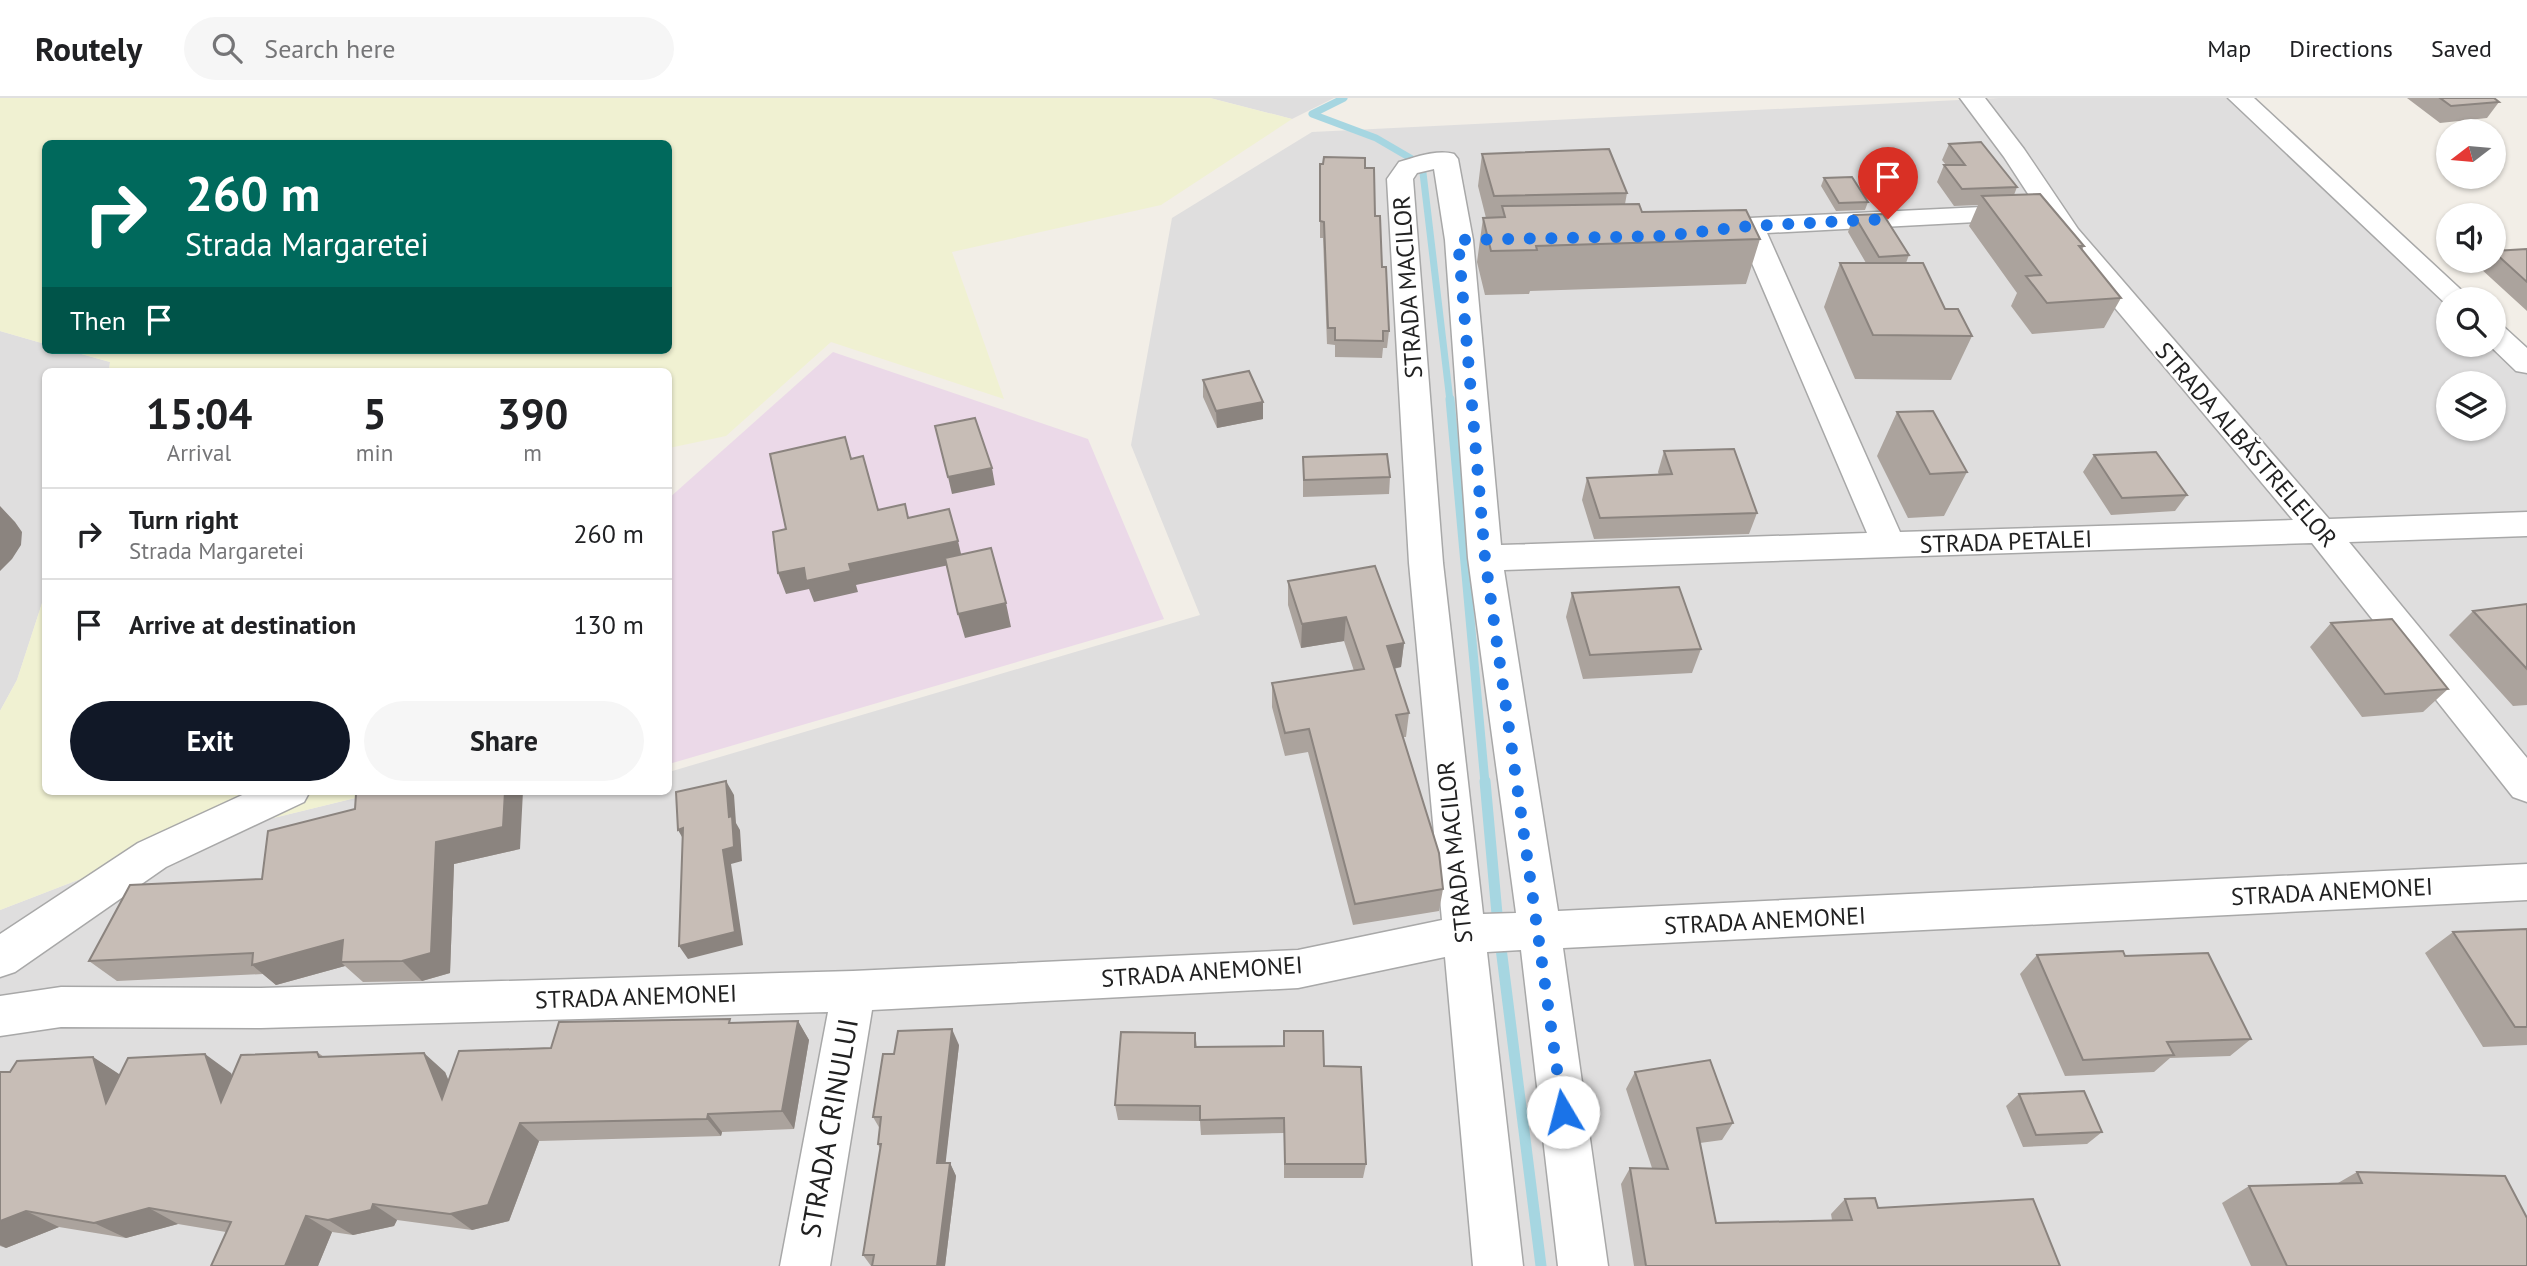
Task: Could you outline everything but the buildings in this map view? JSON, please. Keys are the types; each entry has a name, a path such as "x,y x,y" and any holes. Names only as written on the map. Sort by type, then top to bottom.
{"street":[{"name":"STRADA ALBĂSTRELELOR","path":"1972,98 2015,154 2053,212 2155,339 2322,532 2527,786"},
{"path":"2240,98 2444,287"},
{"name":"STRADA MACILOR","path":"1498,1266 1470,934 1425,549 1400,179 1408,167 1445,159 1472,240 1485,558 1530,933 1583,1266"},
{"path":"1676,234 1750,226 2053,212"},
{"path":"1750,226 1889,546"},
{"path":"2506,343 2525,359"},
{"name":"STRADA PETALEI","path":"1485,558 2527,524"},
{"path":"0,958 152,855 281,795"},
{"name":"STRADA ANEMONEI","path":"0,1016 61,1007 261,1008 853,991 1298,968 1470,934 2527,882"},
{"name":"STRADA CRINULUI","path":"806,1266 853,991"}],"shaded area":[{"path":"1210,98 1334,98 1292,119"},
{"path":"1999,98 2252,98 2442,287 2436,287 2436,357 2506,357 2506,351 2527,372 2527,1266 0,1266 0,910 179,841 368,795 672,795 672,771 1200,615 1131,445 1172,218 1312,132"},
{"path":"0,331 42,343 42,354 81,354 110,362 109,368 42,368 42,603 17,680 0,711"},
{"path":"833,352 1088,439 1164,619 672,763 672,495"}],"green space":[{"path":"0,98 1210,98 1292,119 1161,205 952,252 1004,399 831,342 726,436 672,447 672,368 109,368 110,362 81,354 672,354 672,140 42,140 42,343 0,331"},
{"path":"42,603 42,795 368,795 179,841 0,910 0,711 17,680"}],"waterway":[{"path":"1344,98 1312,114 1376,138 1412,159"},
{"path":"1423,173 1450,401"},
{"path":"1450,399 1485,783"},
{"path":"1485,781 1498,925"},
{"path":"1500,940 1541,1266"}],"route":[{"path":"1563,1112 1540,933 1485,558 1458,240 1664,236 1750,226 1888,219"}]}
